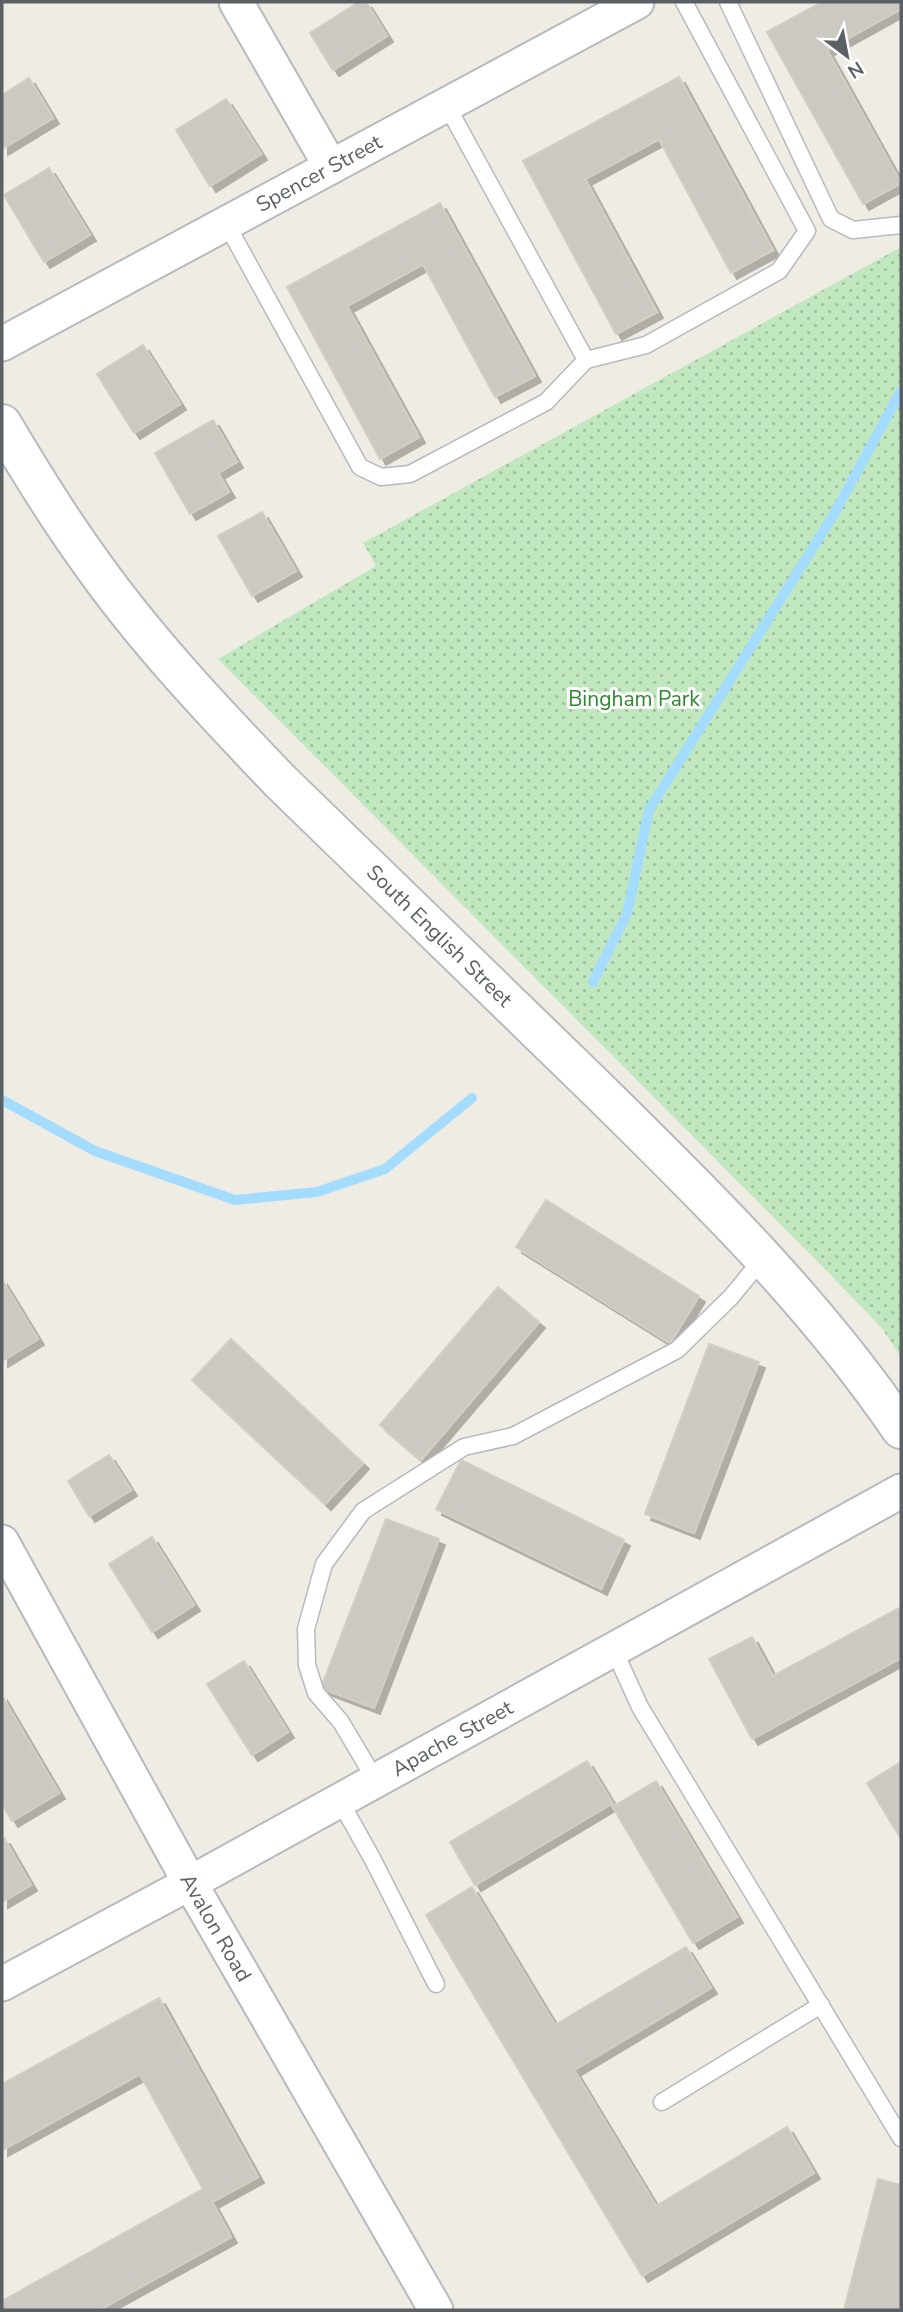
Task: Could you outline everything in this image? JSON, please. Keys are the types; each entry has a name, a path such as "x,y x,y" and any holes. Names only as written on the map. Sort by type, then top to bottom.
{"street":[{"path":"236,2 331,167"},
{"name":"Spencer Street","path":"2,344 637,2"},
{"name":"South English Street","path":"2,424 38,485 86,556 174,666 223,722 280,781 689,1179 764,1256 857,1368 901,1429"},
{"name":"Apache Street","path":"2,1984 901,1491"},
{"name":"Avalon Road","path":"2,1542 190,1883 436,2310"}],"lane":[{"path":"684,2 807,231"},
{"path":"728,2 831,219 853,230 901,225"},
{"path":"446,104 586,360"},
{"path":"226,223 360,467 381,477 410,474 546,402 586,360 646,345 779,271 807,231 831,219"},
{"path":"376,1781 341,1722 316,1693 306,1665 306,1629 324,1564 363,1511 464,1447 513,1436 677,1350 731,1297 764,1256"},
{"path":"614,1650 640,1707 901,2138"},
{"path":"340,1801 436,1984"},
{"path":"662,2102 821,2005"}],"green space":[{"name":"Bingham Park","path":"901,247 901,1357 881,1327 816,1260 218,659 376,566 363,543"}],"building":[{"path":"359,2 366,2 387,36 333,70 310,33"},
{"path":"822,2 901,2 901,9 827,50 901,183 863,204 767,32"},
{"path":"679,77 773,250 731,273 659,139 585,179 657,312 616,334 523,161"},
{"path":"29,78 53,118 2,149 2,95"},
{"path":"226,99 261,154 210,186 176,130"},
{"path":"49,168 90,235 44,262 4,195"},
{"path":"440,203 535,376 495,397 423,264 347,306 419,437 380,459 287,287"},
{"path":"143,345 180,404 134,433 97,374"},
{"path":"213,420 237,462 218,473 229,492 190,514 155,453"},
{"path":"262,512 296,571 252,596 218,536"},
{"path":"546,1200 699,1296 670,1343 516,1247"},
{"path":"2,1280 38,1339 2,1361"},
{"path":"498,1287 539,1322 421,1460 380,1425"},
{"path":"231,1339 363,1463 325,1504 192,1380"},
{"path":"709,1344 759,1362 694,1533 645,1514"},
{"path":"109,1455 131,1490 89,1516 68,1481"},
{"path":"461,1460 624,1540 601,1589 436,1509"},
{"path":"386,1519 439,1539 374,1708 321,1688"},
{"path":"152,1537 194,1605 152,1632 109,1564"},
{"path":"899,1608 901,1658 752,1739 709,1659 752,1637 773,1676"},
{"path":"244,1661 288,1732 252,1755 207,1684"},
{"path":"2,1696 59,1793 12,1821 2,1804"},
{"path":"587,1761 614,1806 656,1781 737,1917 693,1943 611,1804 475,1885 450,1842"},
{"path":"901,1762 901,1839 867,1783"},
{"path":"4,1838 31,1885 2,1902 2,1839"},
{"path":"472,1887 555,2025 686,1947 711,1988 574,2070 656,2206 787,2127 814,2173 642,2276 426,1915"},
{"path":"159,1998 258,2177 212,2202 231,2237 99,2310 2,2310 2,2301 203,2189 140,2074 2,2150 2,2084"},
{"path":"878,2179 901,2185 899,2310 844,2310"}],"waterway":[{"path":"593,982 627,914 649,810 834,514 901,391"},
{"path":"2,1100 95,1151 235,1200 317,1192 385,1169 472,1098"}]}
